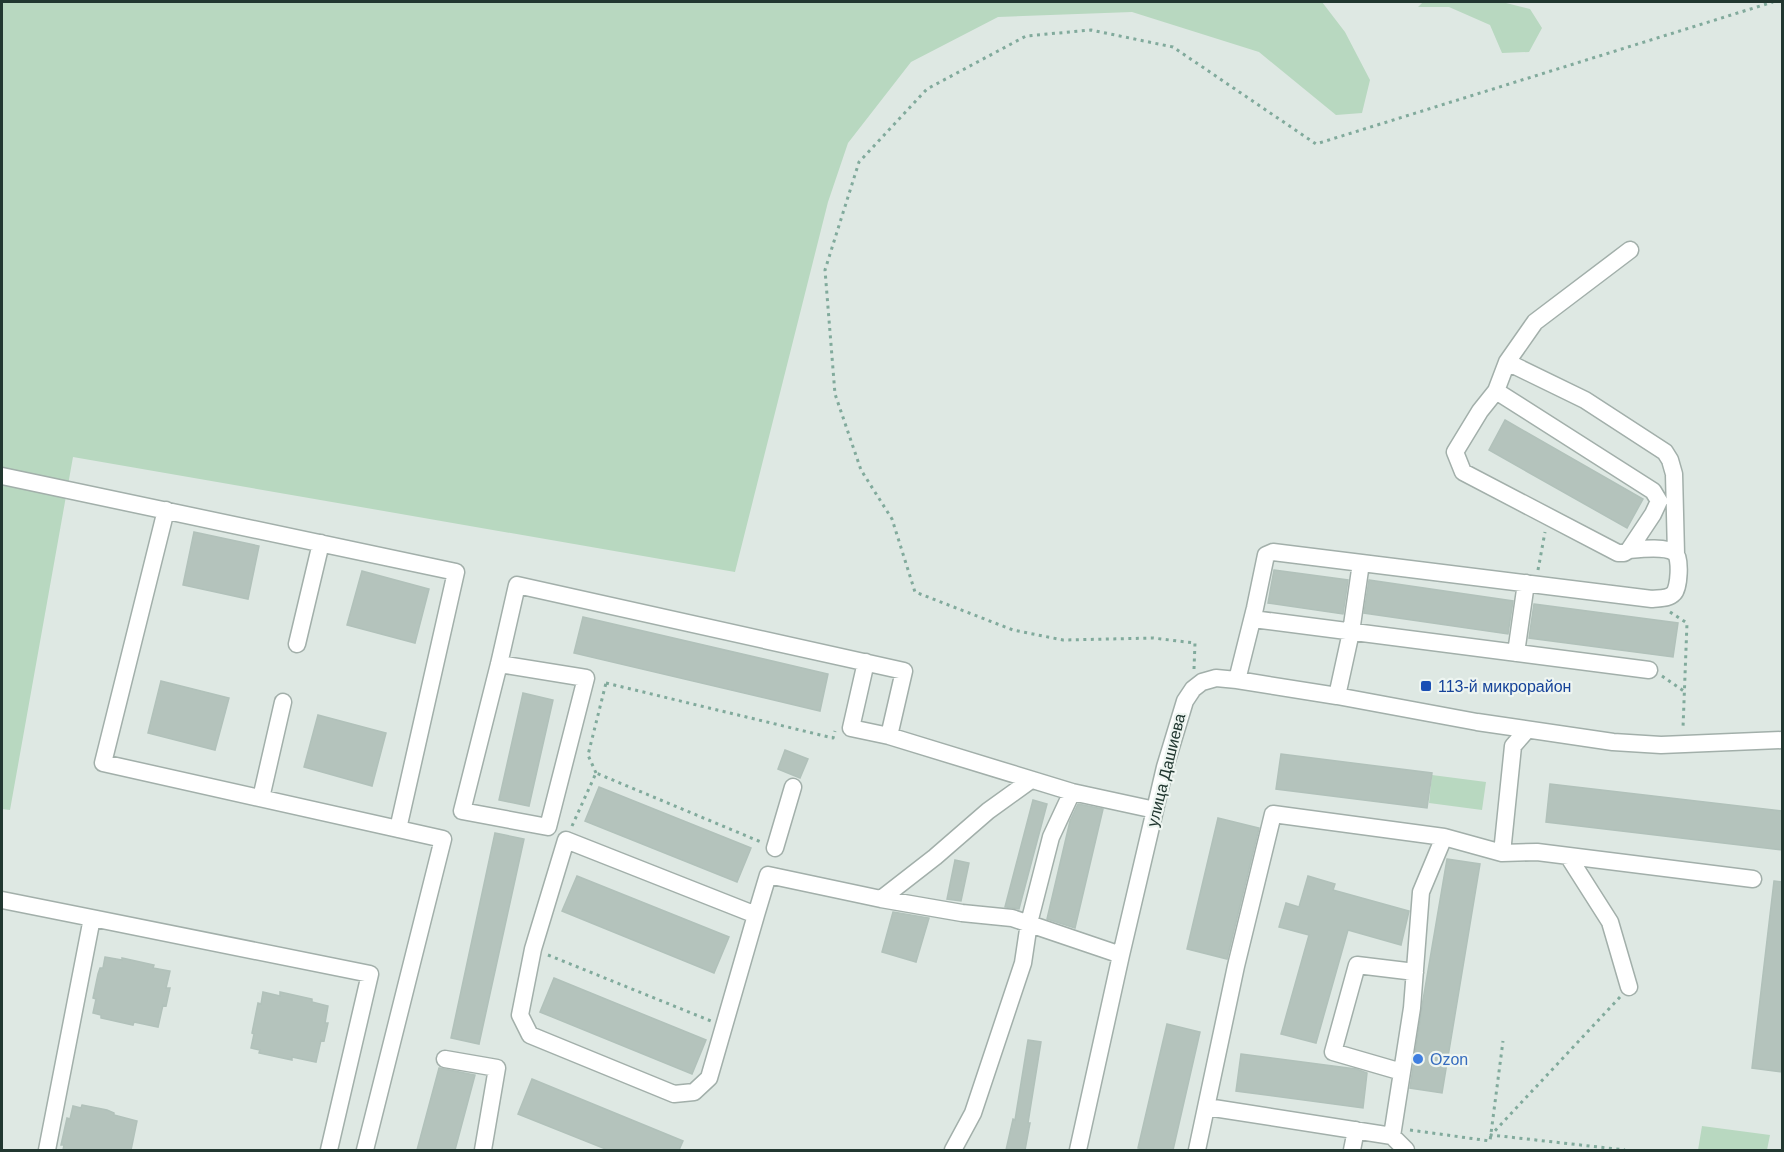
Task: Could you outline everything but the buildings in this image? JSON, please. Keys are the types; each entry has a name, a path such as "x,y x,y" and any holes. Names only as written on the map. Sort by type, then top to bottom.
{"street":[{"path":"1630,250 1535,322 1507,362 1496,391 1480,411 1455,452 1463,472 1618,553 1647,548 1676,554"},
{"path":"1237,680 1266,555 1273,552 1652,599 1668,598 1677,590 1679,558 1676,554 1674,474 1665,452 1585,400 1507,362"},
{"path":"1496,391 1653,492 1659,501 1629,550"},
{"path":"2,476 456,572 398,829"},
{"path":"166,510 104,763 443,839 365,1150"},
{"path":"297,644 321,543"},
{"path":"1337,696 1351,632 1361,562"},
{"path":"1516,653 1531,584"},
{"path":"499,664 586,678 548,827 462,811 517,585 904,671 889,736"},
{"path":"1252,619 1650,670"},
{"path":"866,662 851,728 889,736 1072,792 1155,810"},
{"path":"1193,689 1202,682 1216,678 1237,680 1527,730 1637,744 1782,740"},
{"name":"улица Дашиева","path":"1078,1150 1155,810 1180,714 1193,689"},
{"path":"261,798 283,702"},
{"path":"1502,853 1513,746 1527,730"},
{"path":"881,899 935,857 988,811 1031,780"},
{"path":"775,848 793,787"},
{"path":"953,1150 973,1113 988,1070 1023,963 1029,923 1051,837 1072,792"},
{"path":"1197,1150 1236,966 1273,814 1444,837 1502,853 1537,852 1754,879"},
{"path":"1406,1150 1393,1132 1412,1008 1421,892 1444,837"},
{"path":"756,915 566,840 533,949 520,1015 530,1035 674,1094 694,1092 709,1078 768,875 962,914 1012,918 1121,955"},
{"path":"1568,856 1610,922 1629,987"},
{"path":"2,900 370,974 329,1150"},
{"path":"46,1150 92,918"},
{"path":"1402,1072 1333,1052 1357,965 1415,972"},
{"path":"445,1059 497,1068 483,1150"},
{"path":"1207,1107 1356,1130 1393,1132"},
{"path":"1352,1150 1356,1130"}],"path":[{"path":"1193,689 1195,643 1153,638 1063,640 1013,630 915,592 892,519 861,470 836,394 825,270 859,162 927,89 1026,36 1091,30 1173,46 1316,144 1773,2"},
{"path":"1531,584 1548,516"},
{"path":"1668,598 1666,610 1687,624 1683,731"},
{"path":"1650,670 1656,671 1684,692"},
{"path":"775,848 596,773 588,755 606,682 833,738 836,726"},
{"path":"566,840 596,773"},
{"path":"533,949 724,1026"},
{"path":"1491,1135 1629,987"},
{"path":"1393,1132 1490,1141 1503,1041"},
{"path":"1491,1135 1624,1150"}],"green space":[{"path":"2,2 1322,2 1345,32 1370,80 1362,113 1336,115 1259,52 1132,12 998,17 911,62 848,143 828,202 735,572 73,457 10,810 2,809"},
{"path":"1423,2 1502,2 1530,9 1542,28 1529,52 1502,53 1490,25 1449,7 1418,7"},
{"path":"1432,775 1486,782 1482,810 1429,803"},
{"path":"1702,1126 1770,1135 1767,1150 1698,1150"}],"place":[{"name":"113-й микрорайон","path":"1426,686"},
{"name":"Ozon","path":"1418,1059"}]}
